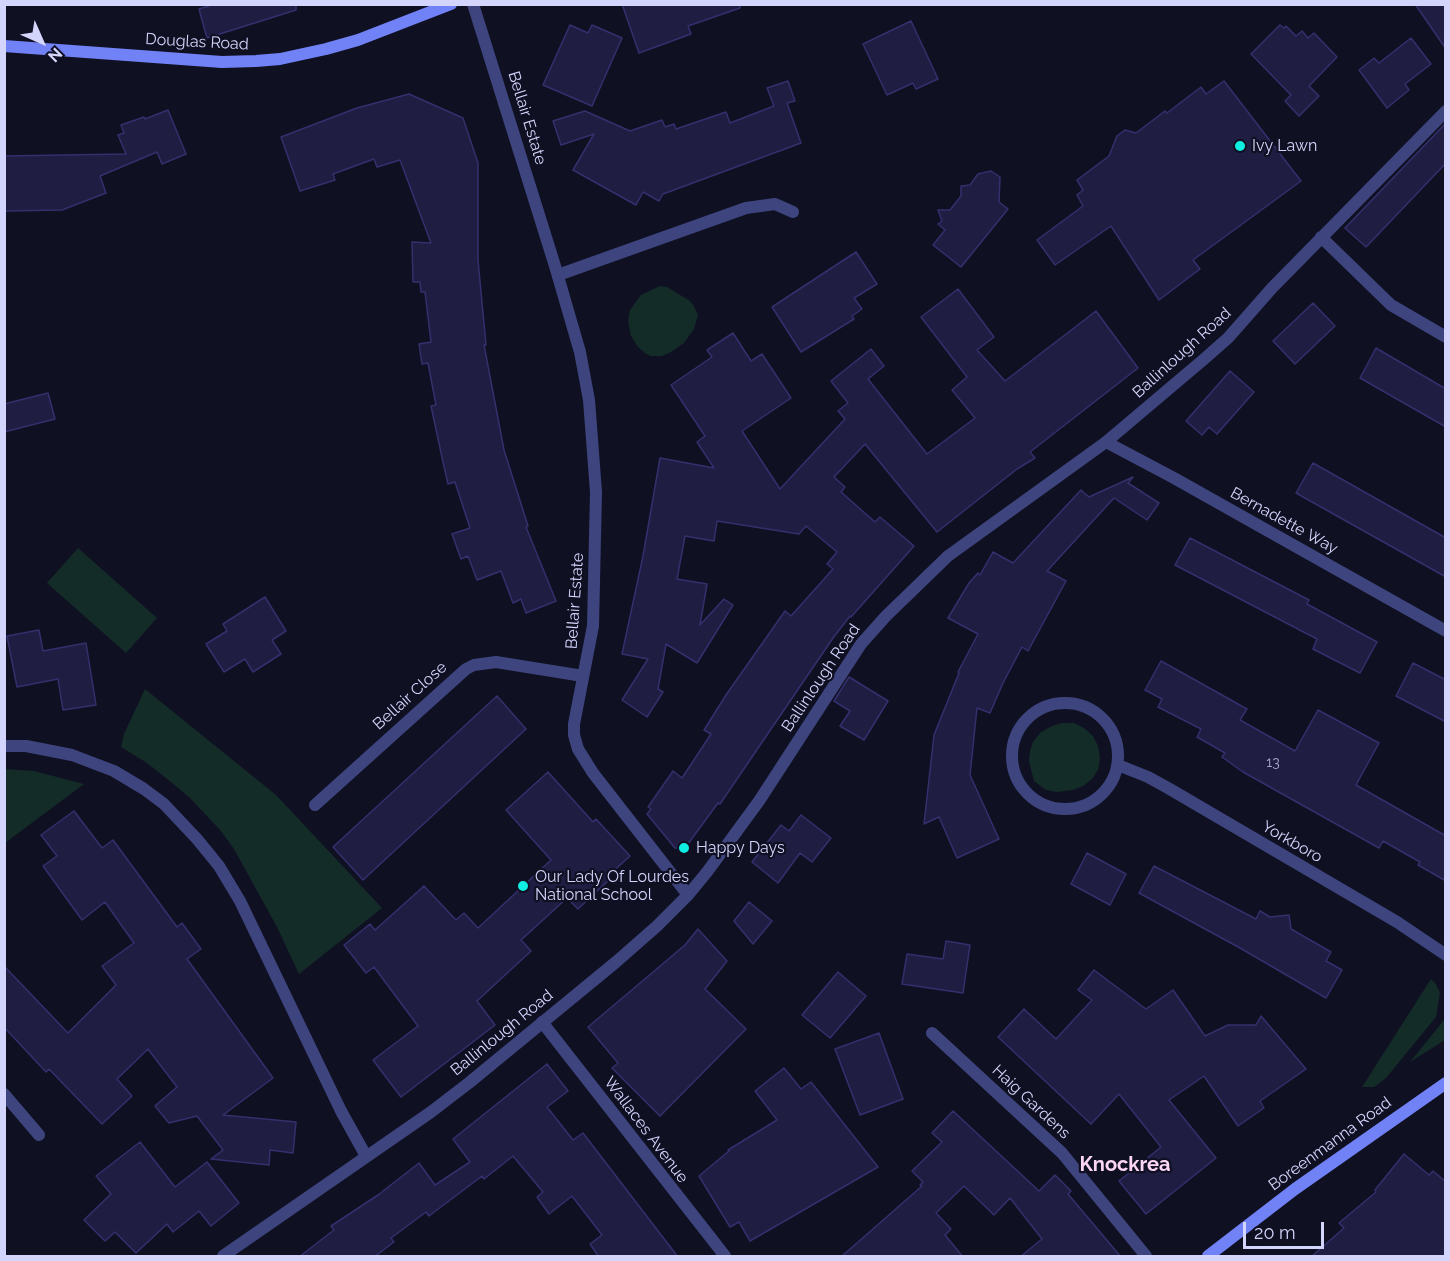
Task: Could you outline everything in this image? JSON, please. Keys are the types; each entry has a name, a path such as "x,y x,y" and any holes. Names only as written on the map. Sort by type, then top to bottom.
{"main road":[{"name":"Douglas Road","path":"4,46 222,62 280,59 333,47 451,4"},
{"name":"Boreenmanna Road","path":"1214,1255 1304,1182 1446,1083"}],"street":[{"name":"Bellair Estate","path":"473,4 558,275 580,352 589,400 594,449 596,540 593,626 574,724 574,735 578,749 593,773 688,894"},
{"name":"Ballinlough Road","path":"223,1257 431,1112 657,927 688,894 737,832 766,792 861,644 886,616 948,556 1106,442 1228,338 1321,237 1446,111"},
{"path":"558,275 746,208 775,204 793,212"},
{"path":"1321,237 1391,305 1446,337"},
{"name":"Bernadette Way","path":"1106,442 1446,631"},
{"name":"Bellair Close","path":"315,805 466,669 474,665 496,662 583,676"},
{"path":"1070,703 1087,707 1102,717 1112,731 1118,747 1118,765 1112,781 1101,795 1086,805 1069,809 1052,807 1036,800 1021,784 1015,773 1012,758 1015,738 1024,723 1037,711 1053,704 1070,703"},
{"path":"4,746 26,746 72,755 114,771 164,804 197,839 219,866 240,901 341,1111 366,1156"},
{"name":"Yorkboro","path":"1118,765 1158,782 1397,922 1446,955"},
{"name":"Wallaces Avenue","path":"542,1023 724,1257"},
{"name":"Haig Gardens","path":"932,1033 1062,1153 1146,1257"},
{"path":"4,1094 39,1135"}],"green space":[{"path":"660,286 667,287 690,301 698,315 694,329 684,343 662,356 651,356 638,347 631,336 628,321 630,310 641,295"},
{"path":"78,548 157,618 126,653 47,583"},
{"path":"145,689 276,795 382,908 299,974 277,927 234,849 221,831 190,798 171,782 147,763 121,747 124,734"},
{"path":"1062,723 1074,723 1093,736 1100,758 1098,770 1092,779 1073,790 1057,792 1046,790 1034,781 1029,761 1033,742 1041,732"},
{"path":"4,769 34,771 84,784 5,843"},
{"path":"1431,979 1440,993 1436,1017 1386,1078 1374,1087 1362,1087"},
{"path":"1445,1016 1445,1040 1410,1062 1444,1020"}],"building":[{"path":"215,4 296,4 296,10 207,38 199,9"},
{"path":"622,4 740,4 740,8 688,26 691,34 639,53"},
{"path":"1415,4 1446,4 1446,49"},
{"path":"911,21 938,79 916,89 913,83 887,95 863,44"},
{"path":"570,25 588,33 592,25 622,38 592,106 543,85"},
{"path":"1280,25 1284,28 1286,26 1296,36 1302,31 1308,38 1314,33 1337,57 1309,86 1319,96 1299,116 1285,101 1291,95 1251,54"},
{"path":"1411,38 1431,64 1405,84 1409,90 1387,108 1359,70 1374,58 1379,63"},
{"path":"788,81 795,101 787,103 801,143 663,194 659,201 643,192 636,205 573,170 594,134 561,145 553,121 585,111 630,131 662,120 665,127 674,124 676,129 726,112 730,123 774,106 767,88"},
{"path":"1224,81 1301,181 1193,260 1200,269 1159,300 1111,226 1055,265 1037,240 1083,206 1077,195 1083,190 1077,180 1109,156 1117,136 1125,130 1136,133 1201,87 1206,94"},
{"path":"409,94 463,118 478,163 478,260 486,345 484,345 504,450 528,526 526,527 556,601 526,613 521,599 513,603 501,571 477,580 468,556 461,559 452,534 470,528 455,482 448,484 431,406 436,405 428,363 422,364 419,344 431,342 425,292 421,292 420,282 413,282 412,242 431,243 400,160 377,167 374,159 333,174 335,180 300,191 281,137 357,108"},
{"path":"168,110 186,154 162,164 157,152 100,176 106,193 62,210 4,211 4,156 126,154 118,135 124,133 121,125"},
{"path":"1446,123 1446,163 1366,247 1345,228"},
{"path":"991,171 1000,177 999,202 1008,209 961,267 933,245 945,230 938,224 942,221 938,210 950,210 961,196 961,186 970,185 978,174"},
{"path":"856,252 877,284 854,298 862,309 852,316 854,319 801,352 772,307"},
{"path":"958,289 994,337 977,350 1005,381 1096,311 1138,368 1030,452 1035,458 1017,469 937,532 865,444 834,477 845,487 841,492 875,522 880,517 914,546 833,638 720,804 718,803 685,848 675,848 647,814 651,809 648,807 673,771 682,778 711,734 704,730 726,695 785,611 791,616 833,569 827,564 837,552 806,526 799,534 717,521 714,541 685,536 677,579 707,584 700,625 724,599 733,605 697,663 666,644 658,689 663,692 647,717 622,700 648,659 622,654 643,556 660,458 714,468 697,442 705,436 671,385 712,357 707,350 733,333 751,361 762,354 791,398 742,431 780,489 845,419 838,411 848,403 831,381 871,349 884,366 868,379 927,454 975,418 952,390 967,377 921,317"},
{"path":"1313,303 1335,326 1295,364 1273,341"},
{"path":"1376,348 1446,389 1446,427 1360,378"},
{"path":"1230,371 1254,392 1217,434 1209,427 1202,435 1186,421"},
{"path":"48,393 55,419 4,432 4,404"},
{"path":"1313,463 1446,538 1446,577 1296,493"},
{"path":"1133,477 1128,483 1159,503 1147,520 1114,498 1047,571 1066,581 1028,651 1022,647 990,713 977,708 970,775 999,839 957,858 939,817 924,824 934,735 958,672 978,634 948,618 969,583 978,573 980,575 993,552 1013,563 1081,490 1089,497"},
{"path":"1190,538 1309,600 1307,604 1377,642 1360,673 1313,649 1317,639 1175,565"},
{"path":"265,597 286,631 272,640 281,654 253,672 245,659 224,672 206,644 227,631 223,624"},
{"path":"39,630 43,651 86,643 96,705 63,710 58,679 17,687 7,636"},
{"path":"1161,661 1247,709 1240,720 1295,751 1318,710 1379,743 1356,785 1446,836 1446,881 1418,865 1420,862 1383,841 1379,848 1243,772 1222,757 1225,753 1197,737 1201,729 1158,707 1162,699 1145,690"},
{"path":"1413,663 1446,680 1446,722 1396,696"},
{"path":"849,677 888,701 864,740 840,726 850,711 834,701"},
{"path":"497,696 526,729 363,880 333,847"},
{"path":"548,772 593,822 596,819 630,856 607,877 610,879 578,909 567,898 521,940 531,951 477,1001 495,1025 401,1097 373,1060 418,1026 374,967 366,973 344,945 370,924 375,930 424,886 456,920 464,913 478,928 551,860 506,810"},
{"path":"74,811 102,848 113,840 177,927 182,923 201,949 187,959 273,1078 223,1115 296,1122 293,1153 270,1150 269,1165 211,1159 223,1150 197,1116 169,1123 155,1106 177,1087 148,1049 117,1079 132,1096 102,1124 49,1069 46,1072 4,1027 4,966 68,1033 116,985 102,966 134,943 105,902 82,920 43,866 57,856 41,835"},
{"path":"801,815 831,838 812,862 800,853 778,883 752,862 781,825 789,831"},
{"path":"1087,853 1126,874 1110,905 1071,884"},
{"path":"1154,866 1256,919 1260,911 1270,917 1289,915 1291,929 1331,952 1326,961 1342,970 1326,998 1139,893"},
{"path":"749,902 772,921 753,944 734,921"},
{"path":"698,929 727,961 705,989 746,1029 660,1116 612,1068 618,1063 588,1027 685,945"},
{"path":"946,941 970,945 963,993 902,984 907,954 943,959"},
{"path":"1094,970 1146,1009 1173,990 1205,1036 1228,1025 1256,1025 1261,1016 1306,1069 1260,1101 1264,1108 1238,1126 1204,1076 1169,1100 1216,1158 1146,1214 1119,1181 1161,1147 1119,1094 1091,1124 998,1037 1024,1009 1056,1039 1092,1000 1078,990"},
{"path":"838,972 866,996 830,1038 802,1015"},
{"path":"879,1033 903,1099 860,1115 835,1049"},
{"path":"547,1064 568,1091 547,1107 573,1140 583,1133 678,1257 599,1257 590,1244 602,1235 572,1196 549,1214 537,1197 543,1192 513,1156 484,1179 482,1176 429,1216 426,1212 391,1238 394,1242 374,1257 299,1257 334,1230 331,1226 378,1195 419,1163 435,1185 470,1162 453,1139"},
{"path":"784,1068 801,1089 811,1082 878,1167 750,1241 739,1222 730,1227 699,1176 728,1150 777,1120 755,1091"},
{"path":"953,1111 1039,1191 1055,1175 1071,1191 1068,1194 1121,1257 1020,1257 1042,1239 1010,1198 994,1215 964,1186 936,1213 951,1229 945,1235 963,1257 841,1257 922,1186 920,1185 923,1182 912,1171 942,1142 932,1133"},
{"path":"140,1142 175,1187 207,1162 239,1203 211,1226 199,1211 173,1232 167,1224 136,1253 115,1232 105,1241 84,1220 111,1194 96,1176"},
{"path":"1404,1154 1429,1175 1433,1171 1446,1182 1446,1257 1311,1257 1344,1228 1339,1223 1376,1192 1375,1190"}],"place":[{"name":"Ivy Lawn","path":"1240,146"},
{"name":"Happy Days","path":"684,848"},
{"name":"Our Lady Of Lourdes National School","path":"523,886"}],"district":[{"name":"Knockrea","path":"1125,1165"}]}
